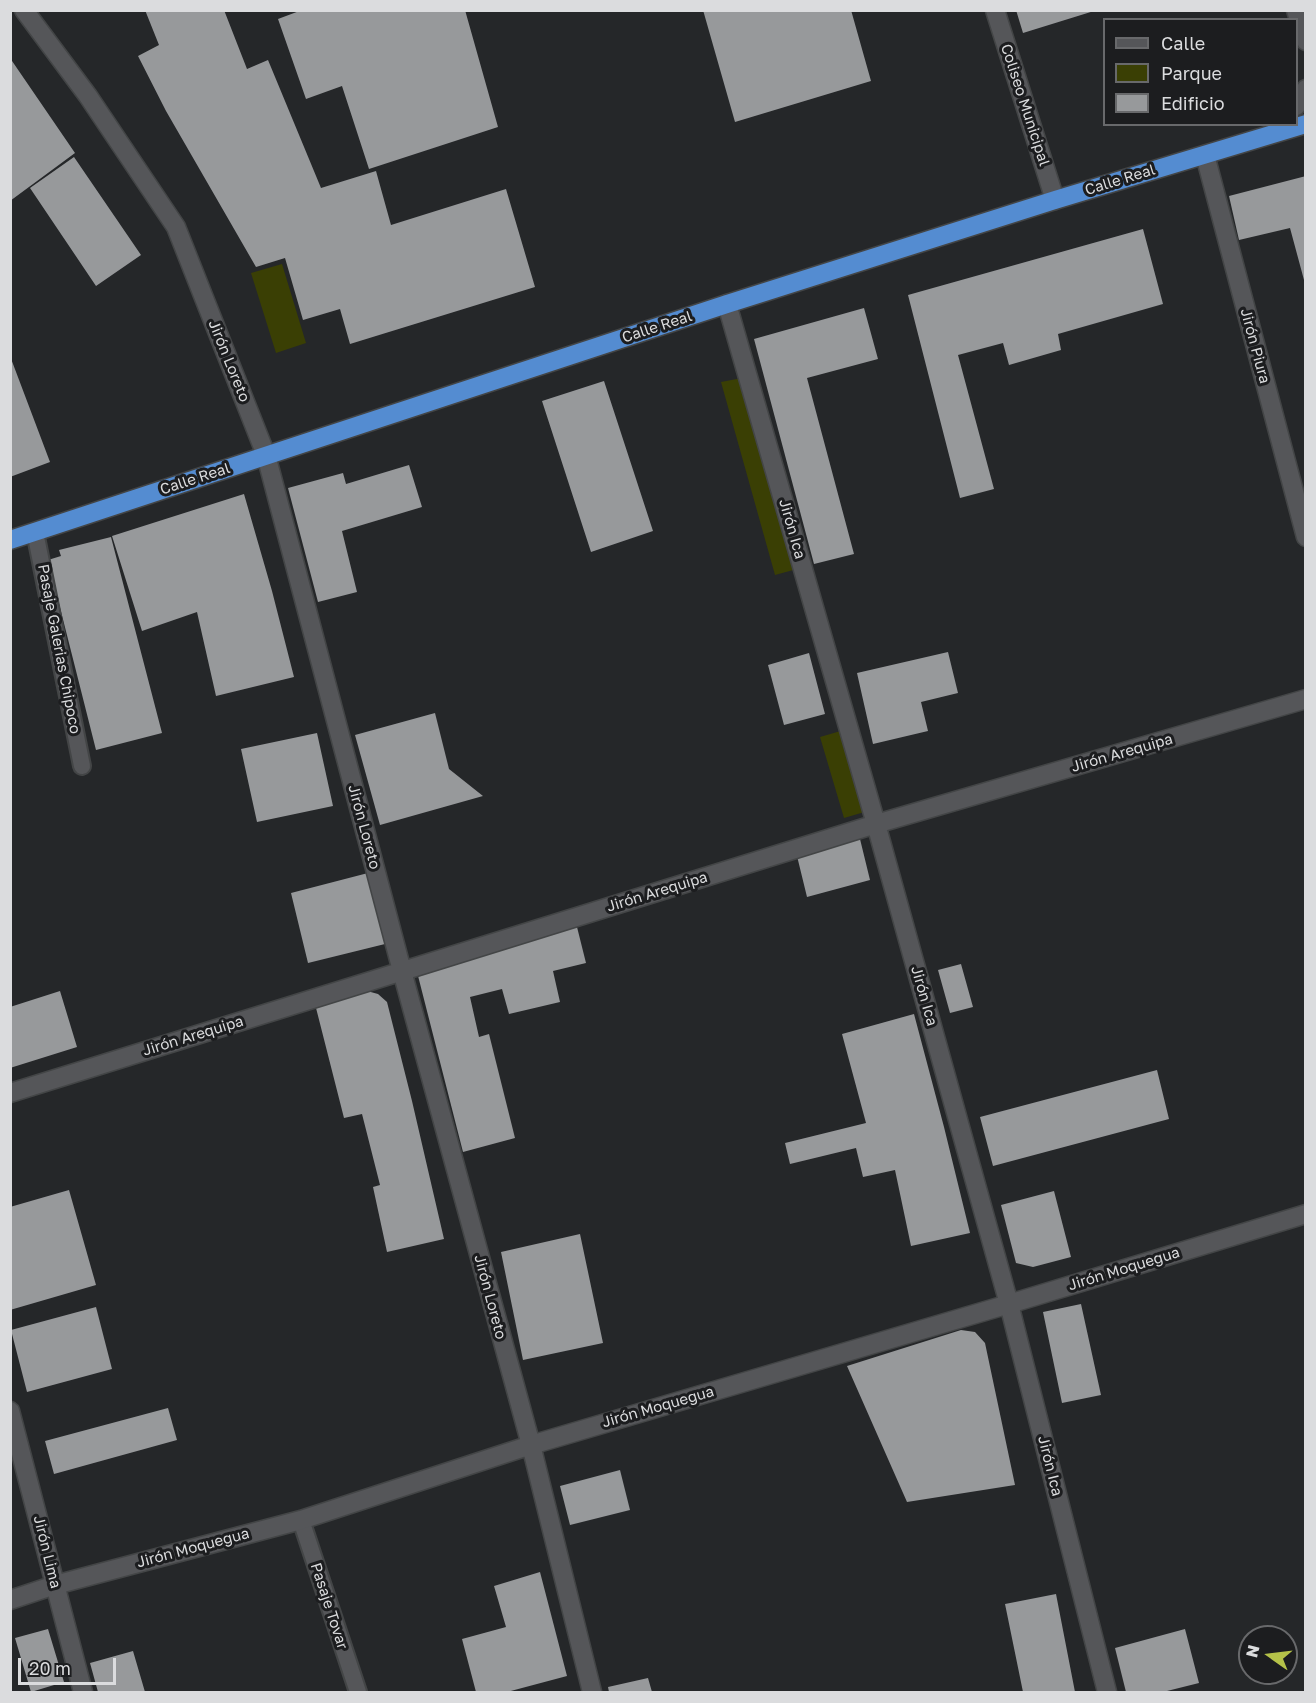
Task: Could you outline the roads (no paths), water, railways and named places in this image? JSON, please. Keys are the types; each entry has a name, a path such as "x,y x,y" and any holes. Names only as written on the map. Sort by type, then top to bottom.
{"highway":[{"name":"Calle Real","path":"10,540 728,304 1054,200 1205,155 1285,127"}],"street":[{"path":"10,13 19,10"},
{"name":"Jirón Loreto","path":"24,10 88,96 176,227 266,455 402,971 531,1445 590,1692"},
{"name":"Coliseo Municipal","path":"995,10 1054,200"},
{"path":"1296,10 1305,41"},
{"name":"Jirón Piura","path":"1205,155 1305,537"},
{"name":"Jirón Ica","path":"728,304 1010,1304 1107,1692"},
{"name":"Jirón Arequipa","path":"10,1094 876,824 1305,699"},
{"name":"Jirón Moquegua","path":"10,1600 55,1585 301,1520 531,1445 1010,1304 1305,1214"},
{"name":"Jirón Lima","path":"10,1411 83,1692"}],"lane":[{"name":"Pasaje Galerias Chipoco","path":"35,532 82,766"},
{"name":"Pasaje Tovar","path":"301,1520 358,1692"}]}
